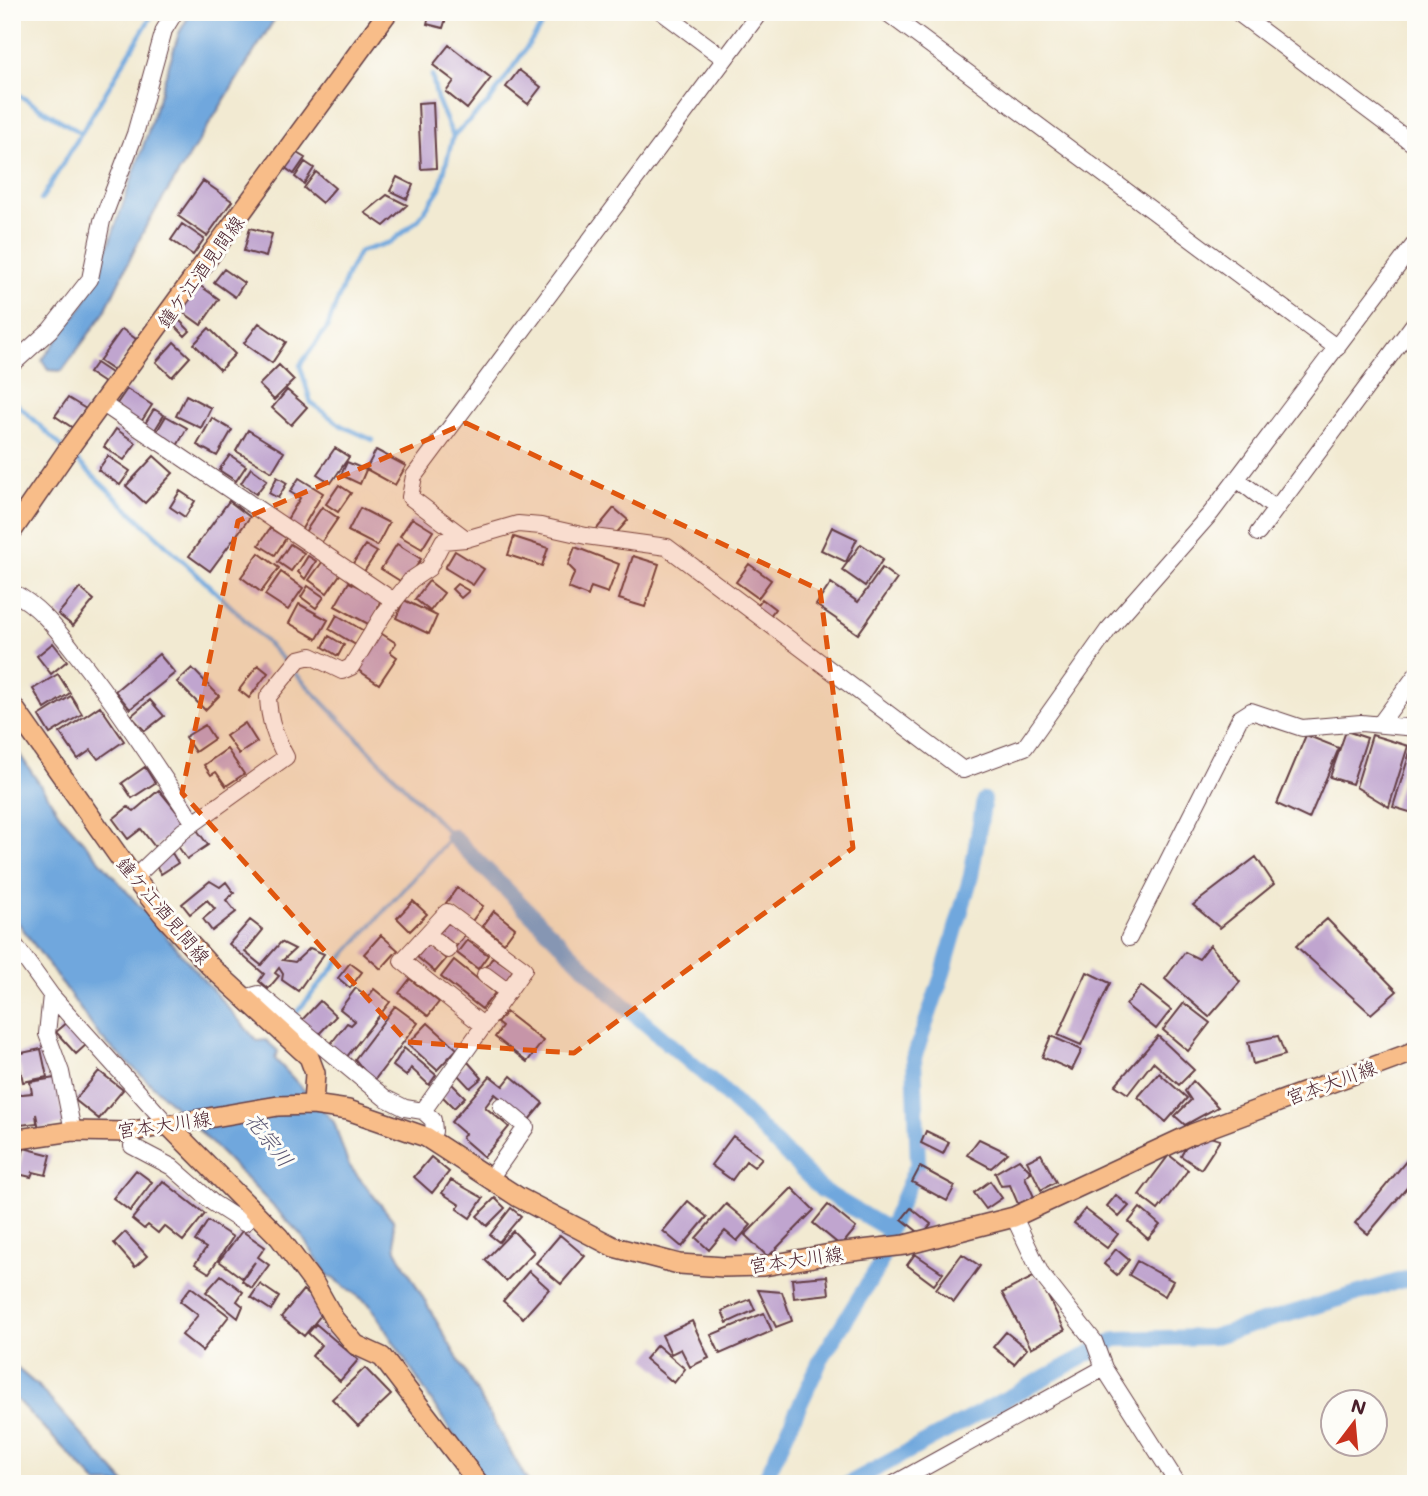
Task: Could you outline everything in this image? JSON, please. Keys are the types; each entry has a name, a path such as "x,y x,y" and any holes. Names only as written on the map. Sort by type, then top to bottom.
{"main road":[{"name":"鐘ケ江酒見間線","path":"12,531 68,450 388,12"},
{"name":"鐘ケ江酒見間線","path":"12,705 134,878 166,918 210,966 309,1057 315,1073 318,1102"},
{"name":"宮本大川線","path":"12,1140 73,1131 127,1132 278,1106 318,1102 371,1116 426,1137 489,1180 614,1247 679,1264 764,1266 836,1253 905,1245 1013,1217 1192,1134 1416,1051"},
{"path":"175,1124 293,1253 334,1319 356,1345 382,1357 479,1484"}],"street":[{"path":"16,361 50,330 90,279 102,221 135,134 163,30 175,12"},
{"path":"662,12 725,60"},
{"path":"466,539 410,497 414,476 760,12"},
{"path":"886,12 1336,348"},
{"path":"1237,12 1416,146"},
{"path":"134,878 194,823 286,757 274,736 268,697 299,659 311,656 342,671 351,667 394,601 411,580 429,568 443,541 466,539 517,524 667,547 963,770 1025,747 1108,630 1211,513 1250,489 1336,348 1416,242"},
{"path":"1258,533 1416,321"},
{"path":"103,404 394,601"},
{"path":"1250,489 1276,509"},
{"path":"12,592 27,599 44,615 99,682 194,823"},
{"path":"1380,724 1416,676"},
{"path":"1129,938 1240,718 1251,711 1302,728 1361,723 1416,728"},
{"path":"423,1111 484,1026 524,969 447,912 402,961 484,1026"},
{"path":"427,934 448,950"},
{"path":"12,940 51,995 175,1124"},
{"path":"485,975 508,992"},
{"path":"244,998 258,994 385,1098 405,1108 423,1111 433,1120 433,1130 426,1137"},
{"path":"51,995 47,1034 61,1072 73,1131"},
{"path":"489,1180 526,1127 501,1106"},
{"path":"132,1146 172,1167 213,1203 244,1223 257,1214"},
{"path":"1013,1217 1041,1274 1094,1341 1102,1362 1178,1484"},
{"path":"894,1484 1102,1362"}],"highlighted area":[{"path":"466,423 820,590 853,848 574,1053 407,1042 182,793 238,521"}],"water":[{"path":"191,12 279,12 146,226 104,313 62,371 48,370 42,360 84,304 109,244 179,33"},
{"name":"花宗川","path":"12,743 61,816 257,1041 266,1040 278,1051 275,1059 334,1122 348,1164 393,1220 396,1250 529,1484 485,1484 369,1304 327,1274 301,1235 182,1113 101,1038 12,914"},
{"path":"12,1364 39,1387 126,1484 98,1484 12,1395"}],"building":[{"path":"430,12 448,12 443,28 427,24"},
{"path":"449,45 491,78 467,109 446,92 454,81 433,65"},
{"path":"519,70 541,87 528,104 506,87"},
{"path":"433,102 436,168 421,169 418,103"},
{"path":"295,152 305,158 294,174 284,167"},
{"path":"305,162 314,168 304,184 295,177"},
{"path":"316,172 335,188 322,203 304,188"},
{"path":"397,177 413,185 407,199 390,191"},
{"path":"203,181 232,201 207,236 178,216"},
{"path":"387,195 407,205 384,226 365,213"},
{"path":"182,224 204,239 193,255 171,240"},
{"path":"250,228 272,234 266,257 244,251"},
{"path":"224,269 244,283 235,297 214,282"},
{"path":"199,285 219,299 201,325 180,310"},
{"path":"178,319 190,331 185,336 173,324"},
{"path":"259,323 286,342 272,363 244,343"},
{"path":"209,328 235,354 220,370 194,344"},
{"path":"122,329 136,339 114,371 99,361"},
{"path":"174,342 190,357 172,377 156,362"},
{"path":"96,363 111,373 104,383 89,373"},
{"path":"279,365 294,380 274,400 259,385"},
{"path":"127,389 152,405 139,425 114,408"},
{"path":"287,390 307,407 291,425 272,408"},
{"path":"186,395 211,408 201,428 176,416"},
{"path":"68,398 86,409 73,428 55,416"},
{"path":"154,409 164,415 153,433 143,427"},
{"path":"166,416 187,428 176,448 154,436"},
{"path":"212,418 232,430 217,456 197,445"},
{"path":"116,429 136,443 124,460 104,447"},
{"path":"248,430 284,452 272,472 236,451"},
{"path":"335,448 349,457 331,483 317,474"},
{"path":"376,450 406,466 395,485 366,469"},
{"path":"230,455 246,466 236,481 219,470"},
{"path":"108,456 130,471 120,485 98,470"},
{"path":"154,456 173,473 145,503 126,486"},
{"path":"347,462 366,470 360,484 341,475"},
{"path":"251,468 267,480 256,494 241,483"},
{"path":"277,477 287,483 278,498 269,493"},
{"path":"299,478 323,493 300,532 285,523 300,498 290,492"},
{"path":"339,485 351,493 338,512 326,504"},
{"path":"180,491 195,501 185,517 170,507"},
{"path":"229,501 250,517 210,571 189,556"},
{"path":"322,507 338,518 321,543 305,532"},
{"path":"360,508 389,523 377,546 348,531"},
{"path":"614,508 628,520 613,537 595,531"},
{"path":"412,518 433,531 422,549 400,536"},
{"path":"832,527 857,539 846,562 821,550"},
{"path":"270,528 286,538 275,555 259,545"},
{"path":"514,537 548,548 542,566 508,555"},
{"path":"290,544 304,553 291,571 278,562"},
{"path":"397,544 421,559 405,584 381,569"},
{"path":"861,544 883,559 865,586 842,570"},
{"path":"365,545 377,552 363,573 352,565"},
{"path":"575,547 619,564 608,593 591,587 588,596 568,588 575,572 568,565"},
{"path":"455,551 484,569 473,585 445,568"},
{"path":"259,553 279,568 261,592 241,577"},
{"path":"308,556 316,561 305,579 298,572"},
{"path":"633,556 659,564 645,607 619,599"},
{"path":"323,561 341,573 327,593 309,580"},
{"path":"749,564 771,580 758,598 736,582"},
{"path":"882,568 897,579 858,634 816,605 831,583 858,602"},
{"path":"281,572 303,588 288,610 265,595"},
{"path":"429,581 444,593 430,611 415,599"},
{"path":"349,582 381,598 372,626 335,606"},
{"path":"457,584 469,591 461,598 452,589"},
{"path":"308,586 324,597 316,608 301,597"},
{"path":"80,588 94,600 73,626 58,614"},
{"path":"762,599 775,609 767,620 754,610"},
{"path":"404,600 437,616 429,634 396,618"},
{"path":"299,604 328,620 317,639 289,623"},
{"path":"337,615 364,631 356,645 329,629"},
{"path":"379,632 396,643 390,652 397,657 379,684 355,668"},
{"path":"329,636 344,645 338,656 323,647"},
{"path":"53,643 67,661 51,674 37,656"},
{"path":"159,654 175,673 130,709 115,691"},
{"path":"258,665 268,673 249,698 239,690"},
{"path":"192,668 219,696 205,710 177,682"},
{"path":"58,674 70,693 45,709 33,689"},
{"path":"71,696 82,714 50,734 39,716"},
{"path":"150,700 164,716 145,731 131,716"},
{"path":"100,706 124,741 98,759 91,750 78,759 60,733"},
{"path":"245,723 257,742 239,754 226,736"},
{"path":"205,725 214,739 195,752 185,737"},
{"path":"1346,731 1367,738 1352,784 1330,777"},
{"path":"1306,735 1339,748 1309,819 1277,804"},
{"path":"1372,735 1408,746 1389,807 1356,787"},
{"path":"1416,736 1416,814 1393,807"},
{"path":"227,749 244,774 226,786 216,772 211,775 204,765"},
{"path":"145,767 155,783 132,798 122,783"},
{"path":"159,790 186,823 155,847 141,829 128,839 113,819 128,807 134,811"},
{"path":"197,830 208,845 187,859 177,845"},
{"path":"172,853 178,863 161,874 155,864"},
{"path":"1256,857 1274,884 1220,928 1193,905"},
{"path":"210,881 220,887 226,882 234,893 226,900 236,912 212,931 203,919 215,909 207,900 190,914 182,904"},
{"path":"457,888 483,906 472,921 446,903"},
{"path":"413,901 427,914 410,931 397,918"},
{"path":"494,911 515,928 504,943 483,926"},
{"path":"1327,919 1397,991 1371,1014 1296,946"},
{"path":"250,920 263,930 245,952 261,965 281,942 295,949 283,960 295,962 310,948 324,954 298,991 282,980 283,974 279,968 275,973 279,976 268,989 259,981 264,974 229,944"},
{"path":"449,922 465,935 454,949 437,935"},
{"path":"381,935 398,950 381,969 364,954"},
{"path":"467,940 488,955 478,969 457,953"},
{"path":"428,944 446,959 435,972 417,957"},
{"path":"1210,945 1240,982 1209,1017 1165,979 1185,952 1199,959"},
{"path":"493,957 513,970 505,982 485,969"},
{"path":"454,960 495,993 482,1009 441,977"},
{"path":"350,963 362,972 350,988 338,978"},
{"path":"1087,972 1110,983 1081,1045 1058,1035"},
{"path":"410,979 439,1002 428,1016 399,993"},
{"path":"1141,986 1171,1010 1156,1029 1126,1005"},
{"path":"356,988 368,997 374,989 390,1002 345,1059 329,1046 347,1023 351,1025 355,1021 340,1009"},
{"path":"320,1001 336,1016 317,1036 301,1021"},
{"path":"1184,1003 1210,1023 1188,1051 1163,1030"},
{"path":"395,1006 418,1023 373,1082 355,1059"},
{"path":"506,1012 543,1041 527,1062 495,1037 502,1027 497,1023"},
{"path":"68,1022 87,1044 76,1054 56,1032"},
{"path":"428,1023 457,1049 437,1070 408,1044"},
{"path":"1051,1036 1082,1050 1072,1070 1042,1057"},
{"path":"1158,1036 1194,1070 1179,1085 1153,1062 1128,1094 1115,1085"},
{"path":"1278,1036 1285,1055 1253,1064 1248,1042"},
{"path":"404,1048 436,1075 429,1085 411,1068 406,1076 393,1066"},
{"path":"41,1049 47,1077 23,1082 17,1054"},
{"path":"468,1062 482,1078 470,1088 456,1073"},
{"path":"99,1071 123,1090 99,1119 75,1100"},
{"path":"1159,1073 1187,1098 1166,1122 1138,1097"},
{"path":"490,1076 503,1086 511,1076 543,1103 528,1121 495,1094 485,1107 509,1127 484,1157 462,1138 465,1134 451,1122"},
{"path":"55,1078 64,1124 39,1129 36,1114 37,1123 12,1126 12,1095 32,1093 30,1082"},
{"path":"1193,1081 1218,1107 1185,1125 1175,1116 1191,1100 1185,1091"},
{"path":"452,1084 465,1097 454,1108 441,1095"},
{"path":"926,1131 949,1142 943,1154 921,1143"},
{"path":"733,1136 762,1158 754,1167 746,1161 732,1180 711,1165"},
{"path":"1210,1137 1220,1140 1201,1169 1181,1156 1186,1147"},
{"path":"979,1139 1008,1153 991,1168 967,1155"},
{"path":"24,1148 51,1155 46,1175 33,1172 31,1177 18,1174"},
{"path":"1416,1149 1416,1177 1368,1234 1355,1223"},
{"path":"1041,1154 1056,1182 1041,1190 1027,1161"},
{"path":"1169,1155 1188,1170 1158,1210 1139,1195"},
{"path":"431,1157 449,1172 432,1193 414,1177"},
{"path":"1019,1159 1031,1172 1025,1177 1034,1197 1018,1204 1010,1185 1001,1186 995,1173"},
{"path":"920,1167 955,1186 947,1201 912,1182"},
{"path":"136,1170 152,1182 130,1211 113,1198"},
{"path":"451,1180 483,1198 470,1218 457,1209 460,1205 442,1193"},
{"path":"163,1181 205,1214 183,1241 164,1226 158,1233 148,1225 144,1229 132,1219"},
{"path":"990,1181 1002,1198 986,1209 974,1193"},
{"path":"792,1188 814,1210 768,1257 745,1235"},
{"path":"1116,1195 1129,1206 1119,1217 1107,1206"},
{"path":"495,1198 505,1208 487,1226 477,1216"},
{"path":"688,1201 707,1217 682,1247 663,1231"},
{"path":"726,1204 751,1225 737,1241 725,1231 709,1250 696,1238"},
{"path":"828,1205 856,1228 841,1246 813,1223"},
{"path":"511,1208 521,1216 499,1242 490,1235"},
{"path":"911,1208 931,1224 922,1235 902,1219"},
{"path":"1140,1208 1160,1225 1148,1239 1129,1222"},
{"path":"1085,1209 1118,1234 1107,1248 1074,1223"},
{"path":"208,1221 233,1237 209,1273 195,1264 206,1248 195,1241"},
{"path":"242,1231 265,1247 258,1257 269,1265 252,1288 242,1281 255,1262 242,1278 219,1261"},
{"path":"513,1231 534,1252 506,1281 485,1260"},
{"path":"125,1232 147,1256 135,1267 114,1243"},
{"path":"560,1235 585,1256 561,1284 536,1263"},
{"path":"1116,1249 1129,1260 1117,1275 1104,1264"},
{"path":"915,1254 943,1273 934,1285 907,1265"},
{"path":"962,1254 980,1266 954,1302 936,1289"},
{"path":"1137,1261 1173,1281 1165,1296 1129,1275"},
{"path":"529,1271 549,1289 523,1318 503,1301"},
{"path":"221,1275 243,1292 237,1301 243,1306 238,1318 206,1292"},
{"path":"1037,1275 1065,1330 1031,1348 1002,1293"},
{"path":"827,1276 829,1294 794,1298 792,1279"},
{"path":"260,1284 279,1297 271,1310 251,1297"},
{"path":"191,1287 229,1316 202,1351 182,1335 198,1315 180,1301"},
{"path":"303,1290 326,1309 304,1336 281,1317"},
{"path":"758,1290 782,1292 792,1321 776,1327"},
{"path":"750,1299 755,1310 727,1323 722,1311"},
{"path":"764,1313 772,1331 720,1354 711,1335"},
{"path":"692,1321 709,1358 690,1367 681,1349 671,1354 662,1335"},
{"path":"316,1324 358,1360 340,1381 312,1356 321,1345 308,1333"},
{"path":"1006,1332 1027,1349 1014,1364 993,1347"},
{"path":"657,1345 685,1369 674,1383 645,1359"},
{"path":"365,1368 391,1395 358,1426 332,1399"}],"waterway":[{"path":"41,200 154,12"},
{"path":"453,136 489,102 551,12"},
{"path":"373,440 342,426 311,403 300,365 327,328 359,252 391,242 419,219 440,188 453,136 437,99 432,75"},
{"path":"12,91 81,133"},
{"path":"12,399 62,447"},
{"path":"71,455 239,614 288,665"},
{"path":"294,672 452,836 339,961 297,1012"},
{"path":"763,1484 821,1359 879,1266 889,1230 918,1163 914,1058 943,973 971,876 984,800"},
{"path":"452,836 617,999 719,1087 822,1190 889,1230"},
{"path":"848,1484 1116,1339 1212,1337 1416,1276"}]}
